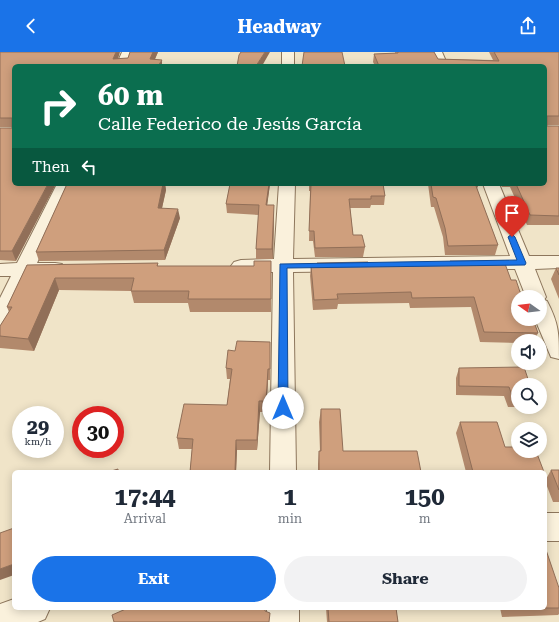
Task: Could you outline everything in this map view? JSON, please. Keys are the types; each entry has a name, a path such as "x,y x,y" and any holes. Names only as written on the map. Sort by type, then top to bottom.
{"street":[{"path":"123,64 128,52"},
{"path":"288,52 288,64"},
{"path":"436,52 441,64"},
{"path":"0,320 64,186"},
{"path":"283,470 283,266 287,186"},
{"path":"492,186 533,290"},
{"path":"220,267 559,262"},
{"path":"0,270 71,269"},
{"path":"547,323 559,351"},
{"path":"547,527 559,527"},
{"path":"0,620 28,610"},
{"path":"283,610 283,622"}],"building":[{"path":"0,52 116,52 113,59 128,58 130,52 153,52 150,59 162,60 159,64 12,64 12,118 0,118"},
{"path":"241,52 265,52 257,64 237,64"},
{"path":"304,52 342,52 345,64 302,64"},
{"path":"434,52 438,59 499,61 494,52 559,52 559,116 547,116 547,64 378,64 374,54"},
{"path":"547,126 559,126 559,216 530,215 517,186 547,186"},
{"path":"0,128 12,128 12,186 47,186 12,251 0,251"},
{"path":"66,186 163,186 158,208 178,209 164,250 36,252"},
{"path":"230,186 269,186 266,205 274,205 272,249 256,249 259,205 226,204"},
{"path":"311,186 383,186 385,196 371,196 371,199 349,199 353,235 362,235 365,247 315,248 314,231 309,231"},
{"path":"431,186 476,186 498,245 448,246 445,228 436,198 433,197"},
{"path":"254,261 271,261 271,299 188,299 189,291 131,291 134,278 55,278 28,339 0,336 0,326 12,307 7,307 27,265 158,263 157,266 254,266"},
{"path":"450,261 504,261 511,280 516,280 519,290 511,290 511,326 536,326 538,333 484,332 474,297 412,298 411,292 337,294 338,299 314,300 311,266 317,266 317,263 368,262 368,265 450,264"},
{"path":"556,268 559,268 559,275"},
{"path":"237,341 270,342 270,369 268,369 266,401 259,401 257,440 236,440 235,470 190,470 193,439 177,438 184,404 227,405 232,369 226,368 228,350 235,351"},
{"path":"511,367 511,370 525,370 528,378 511,378 511,392 509,387 459,386 459,368"},
{"path":"321,409 340,409 343,451 417,451 421,470 319,470 319,451 321,451"},
{"path":"460,422 497,422 505,447 511,447 511,458 539,458 543,470 472,470"},
{"path":"551,470 559,470 559,490"},
{"path":"12,529 12,565 0,569 0,533"},
{"path":"547,553 559,588 559,608 547,608"},
{"path":"123,610 265,610 270,613 269,622 114,622 112,615"},
{"path":"328,610 396,610 398,622 329,622"}],"route":[{"path":"283,408 283,266 522,263 512,237"}]}
